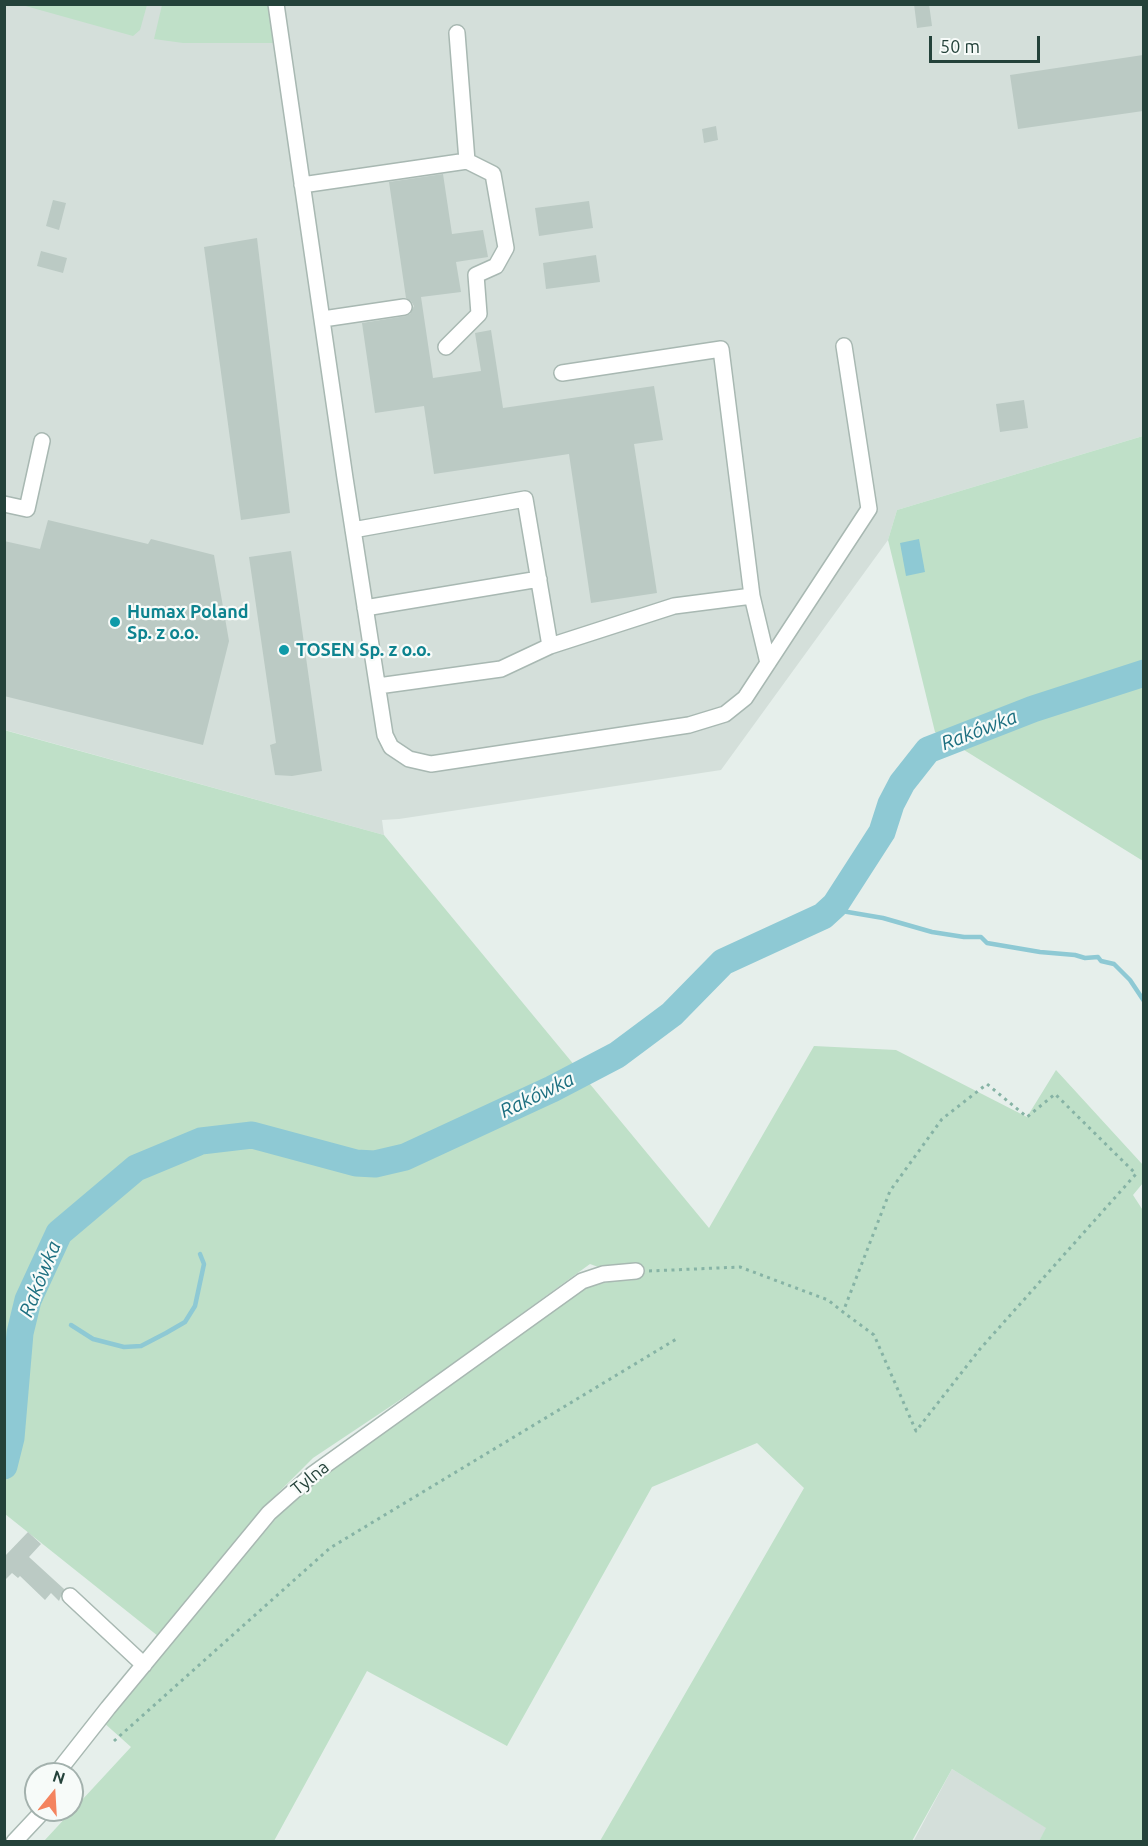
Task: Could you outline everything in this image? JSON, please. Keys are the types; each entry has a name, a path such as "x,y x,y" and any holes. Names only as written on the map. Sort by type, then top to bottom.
{"street":[{"path":"276,4 385,735 392,747 410,759 431,764 698,722 725,714 745,698 869,509 844,346"},
{"path":"457,33 467,161"},
{"path":"302,185 467,161 493,174 506,248 496,266 476,275 479,314 446,347"},
{"path":"322,319 404,307"},
{"path":"562,373 721,349 752,596 768,663"},
{"path":"4,504 27,509 42,441"},
{"path":"353,530 525,499 550,646"},
{"path":"365,608 539,579"},
{"path":"378,686 501,669 550,646 674,606 752,596"},
{"name":"Tylna","path":"66,1762 269,1513 313,1474 582,1281 603,1274 636,1271"},
{"path":"70,1596 144,1665"},
{"path":"14,1842 33,1822"}],"path":[{"path":"636,1271 740,1267 828,1300 843,1312 874,1335 916,1431 980,1349 1136,1174 1055,1094 1027,1117 987,1084 942,1119 890,1191 843,1312"},
{"path":"114,1741 330,1548 678,1338"}],"shaded area":[{"path":"4,5 1143,5 1143,436 897,510 888,540 721,770 382,820 384,835 5,730"},
{"path":"952,1769 1047,1828 1039,1841 913,1842"}],"green space":[{"path":"22,5 147,5 140,30 133,36"},
{"path":"162,5 268,5 273,43 183,43 154,39"},
{"path":"1143,436 1143,861 935,732 888,540 897,510"},
{"path":"4,730 384,835 709,1228 814,1046 896,1050 1027,1117 1056,1070 1143,1165 1143,1183 1133,1195 1144,1212 1143,1841 1039,1841 1046,1828 952,1769 912,1841 600,1841 804,1488 757,1443 652,1487 507,1746 367,1671 274,1841 44,1841 62,1822 84,1822 84,1798 131,1747 103,1722 290,1502 582,1288 613,1281 634,1280 590,1264 430,1380 313,1458 268,1503 158,1636 5,1514"}],"water":[{"path":"919,539 925,572 906,576 900,543"}],"building":[{"path":"914,4 929,4 932,26 917,28"},
{"path":"1143,55 1143,111 1018,129 1010,75"},
{"path":"716,126 718,140 704,143 702,129"},
{"path":"443,174 452,234 483,230 488,257 456,262 461,292 421,297 433,378 481,371 475,333 491,330 503,408 654,386 663,440 634,444 657,593 591,603 569,454 434,474 424,406 375,413 362,323 406,316 410,314 414,306 406,298 389,182"},
{"path":"53,200 66,203 59,230 46,226"},
{"path":"589,201 593,228 539,236 535,208"},
{"path":"257,238 290,513 241,520 204,247"},
{"path":"41,251 67,258 63,273 37,266"},
{"path":"596,255 600,282 546,289 543,263"},
{"path":"1024,400 1028,428 1000,432 996,404"},
{"name":"Humax Poland Sp. z o.o.","path":"48,520 148,544 151,539 214,555 229,641 203,745 4,696 4,541 40,549"},
{"name":"TOSEN Sp. z o.o.","path":"291,551 322,771 292,776 275,775 270,745 276,743 249,557"},
{"path":"28,1532 41,1544 29,1557 64,1589 59,1601 51,1593 45,1600 20,1576 18,1578 12,1573 4,1581 4,1557"}],"waterway":[{"name":"Rakówka","path":"4,1466 11,1438 20,1333 28,1300 59,1233 136,1168 201,1141 252,1135 356,1163 375,1164 405,1157 552,1089 617,1055 672,1014 723,962 823,916 835,905 882,832 891,804 902,783 928,750 1033,709 1144,673"},
{"path":"830,909 883,918 932,932 981,937 987,943 1085,958 1098,957 1101,961 1114,964 1130,980 1144,1001"},
{"path":"71,1325 93,1339 124,1347 141,1346 166,1333 185,1322 195,1306 204,1264 200,1254"}],"place":[{"name":"Humax Poland Sp. z o.o.","path":"115,622"},
{"name":"TOSEN Sp. z o.o.","path":"284,650"}]}
